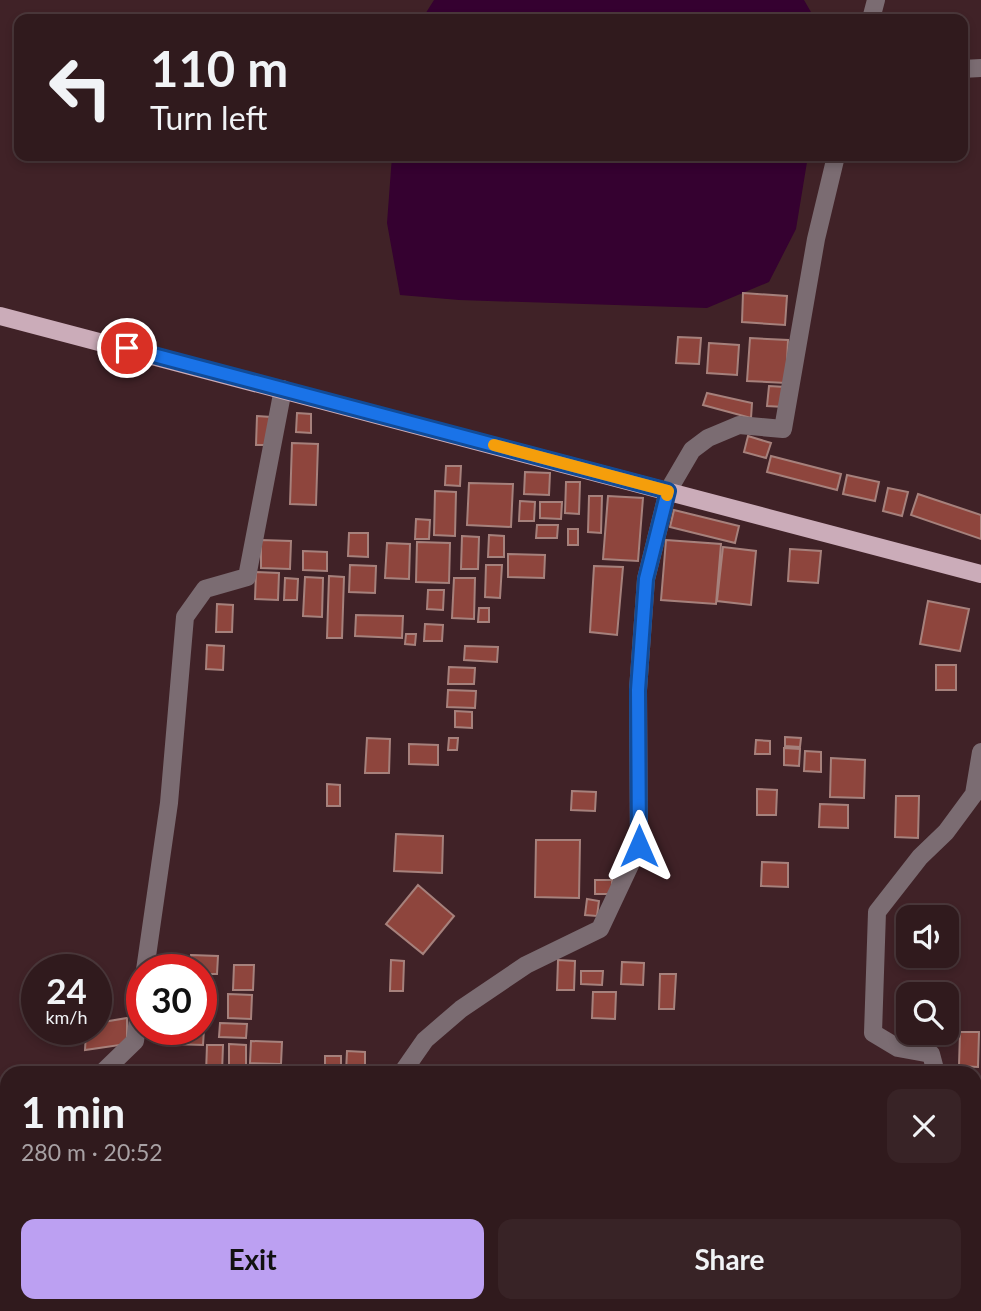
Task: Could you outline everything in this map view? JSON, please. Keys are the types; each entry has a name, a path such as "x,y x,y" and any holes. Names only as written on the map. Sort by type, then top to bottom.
{"main road":[{"path":"0,316 981,574"}],"street":[{"path":"407,1066 425,1040 461,1009 526,965 600,929 639,846 638,690 646,579 668,491 692,450 708,438 739,425 783,429 816,239 835,161"},
{"path":"147,954 169,803 185,617 205,589 247,577 283,389"},
{"path":"934,1066 931,1054 898,1048 873,1033 877,912 920,857 946,832 974,794 981,752"},
{"path":"109,1066 131,1045"}],"shaded area":[{"path":"434,0 804,0 812,14 425,14"},
{"path":"392,161 807,161 796,229 769,282 707,308 459,300 400,295 387,223"}],"building":[{"path":"743,293 787,296 785,325 742,322"},
{"path":"678,337 701,338 699,364 676,363"},
{"path":"750,338 788,340 786,383 747,381"},
{"path":"709,343 739,345 737,375 707,373"},
{"path":"769,386 785,387 784,407 767,406"},
{"path":"707,393 752,403 751,418 703,405"},
{"path":"297,413 311,414 311,433 296,432"},
{"path":"257,416 271,417 270,445 256,445"},
{"path":"748,436 771,443 766,458 744,452"},
{"path":"292,443 318,444 316,505 290,504"},
{"path":"771,456 841,474 837,490 767,472"},
{"path":"446,466 461,466 460,486 445,485"},
{"path":"525,472 550,473 549,495 524,494"},
{"path":"847,475 879,482 875,501 843,494"},
{"path":"566,482 580,482 579,514 565,513"},
{"path":"469,483 513,484 511,527 467,525"},
{"path":"888,488 908,492 902,516 883,511"},
{"path":"435,491 456,492 455,536 434,535"},
{"path":"918,494 981,515 981,539 911,515"},
{"path":"589,496 602,496 601,533 588,532"},
{"path":"608,496 643,498 638,561 603,559"},
{"path":"520,501 535,502 534,521 519,521"},
{"path":"540,502 562,502 561,519 540,518"},
{"path":"674,510 739,526 735,543 670,527"},
{"path":"416,519 430,520 429,539 415,539"},
{"path":"537,525 558,525 557,538 536,538"},
{"path":"568,529 578,529 578,545 568,545"},
{"path":"349,533 368,533 368,557 348,556"},
{"path":"489,535 504,536 504,557 488,557"},
{"path":"462,536 479,537 478,569 461,569"},
{"path":"261,540 291,541 290,569 261,568"},
{"path":"666,540 721,544 716,604 661,600"},
{"path":"417,542 450,543 449,583 416,582"},
{"path":"387,543 410,544 409,579 385,578"},
{"path":"723,547 756,551 751,605 717,601"},
{"path":"790,549 821,551 818,583 788,581"},
{"path":"303,551 327,552 327,571 303,570"},
{"path":"508,554 545,555 544,578 508,577"},
{"path":"350,565 376,566 375,593 349,592"},
{"path":"486,565 502,565 500,598 485,597"},
{"path":"594,566 623,567 617,635 590,632"},
{"path":"256,572 279,573 278,600 255,599"},
{"path":"329,576 344,577 342,638 327,638"},
{"path":"305,577 323,578 322,617 303,616"},
{"path":"285,578 298,579 297,600 284,600"},
{"path":"454,578 475,578 474,619 452,618"},
{"path":"428,590 444,590 443,610 427,609"},
{"path":"928,601 969,609 960,651 920,644"},
{"path":"217,604 233,605 232,632 216,632"},
{"path":"479,608 489,608 489,622 478,622"},
{"path":"356,615 403,616 402,638 355,636"},
{"path":"425,624 443,625 442,641 424,641"},
{"path":"406,634 416,634 415,645 405,644"},
{"path":"207,645 224,646 223,670 206,669"},
{"path":"465,646 498,647 497,662 464,660"},
{"path":"936,665 956,665 956,690 936,690"},
{"path":"449,667 475,668 474,684 448,684"},
{"path":"448,690 476,691 475,708 447,707"},
{"path":"455,711 472,712 472,728 455,727"},
{"path":"785,737 801,738 800,747 785,746"},
{"path":"367,738 390,739 389,773 365,773"},
{"path":"449,738 458,738 457,750 448,750"},
{"path":"756,740 770,741 770,754 755,754"},
{"path":"409,744 438,745 438,765 409,764"},
{"path":"784,748 800,749 799,766 784,765"},
{"path":"805,751 821,752 821,772 804,771"},
{"path":"831,758 865,760 864,798 830,797"},
{"path":"327,784 340,785 340,806 327,806"},
{"path":"757,789 777,790 776,815 757,815"},
{"path":"572,791 596,792 595,811 571,810"},
{"path":"896,796 919,796 918,838 895,837"},
{"path":"820,804 848,805 848,828 819,827"},
{"path":"396,834 443,836 442,873 394,871"},
{"path":"536,840 580,840 579,898 535,897"},
{"path":"762,862 788,863 788,887 761,886"},
{"path":"595,880 612,880 612,894 595,894"},
{"path":"418,885 454,916 423,954 386,924"},
{"path":"587,899 599,901 597,916 585,915"},
{"path":"391,960 404,961 403,991 390,991"},
{"path":"558,960 575,961 574,990 557,990"},
{"path":"622,962 644,963 643,985 621,984"},
{"path":"234,965 254,965 253,990 233,990"},
{"path":"581,971 603,971 602,985 581,984"},
{"path":"660,974 676,974 674,1009 659,1009"},
{"path":"593,992 616,992 615,1019 592,1018"},
{"path":"228,994 252,995 251,1019 228,1018"},
{"path":"126,1018 126,1044 85,1050 85,1045 112,1045 112,1020"},
{"path":"220,1023 247,1024 246,1038 219,1037"},
{"path":"960,1032 979,1032 978,1066 959,1066"},
{"path":"251,1041 282,1042 281,1064 250,1063"},
{"path":"229,1044 246,1045 246,1066 229,1066"},
{"path":"207,1045 223,1045 222,1066 206,1066"},
{"path":"347,1051 365,1052 365,1066 346,1066"},
{"path":"325,1056 341,1056 341,1066 325,1066"}],"slow traffic":[{"path":"494,445 668,491 667,495"}],"route":[{"path":"127,348 668,491 646,579 638,690 639,846"}]}
